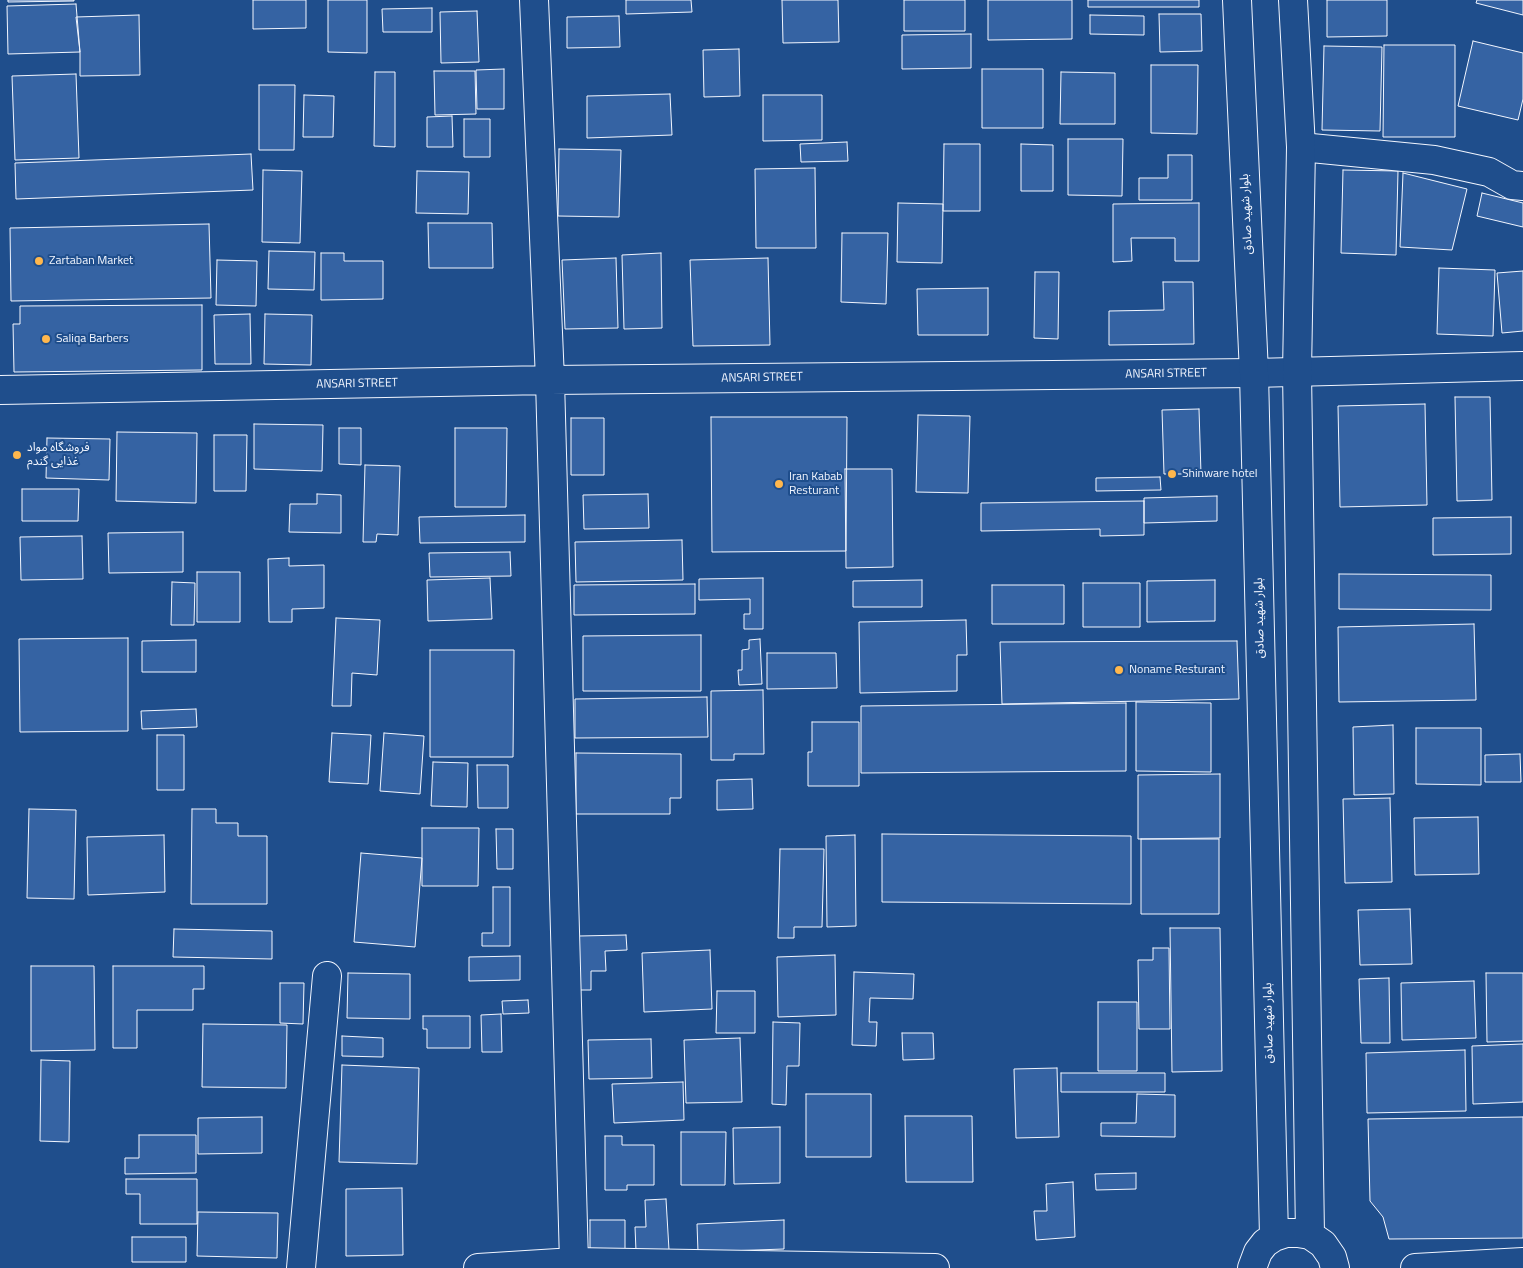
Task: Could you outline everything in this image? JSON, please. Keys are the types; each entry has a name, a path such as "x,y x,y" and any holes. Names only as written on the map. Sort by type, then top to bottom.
{"street":[{"path":"534,0 550,380 574,1262"},
{"name":"بلوار شهید صادق","path":"1237,0 1254,373 1274,1237"},
{"path":"1293,0 1301,147 1297,372 1310,1235"},
{"path":"1301,147 1434,160 1489,172 1512,186 1523,186"},
{"name":"ANSARI STREET","path":"0,390 550,380 1254,373 1523,366"},
{"path":"301,1268 327,976"},
{"path":"1252,1268 1258,1252 1265,1243 1274,1237 1286,1233 1298,1233 1310,1235 1323,1244 1332,1257 1335,1268"},
{"path":"478,1268 574,1262 935,1268"},
{"path":"1415,1268 1523,1262"}],"building":[{"path":"8,0 74,0 74,1 8,2"},
{"path":"253,0 306,0 306,28 253,29"},
{"path":"328,0 367,0 367,53 328,52"},
{"path":"626,0 691,0 692,12 626,14"},
{"path":"782,0 838,0 839,42 783,43"},
{"path":"904,0 965,0 965,31 904,31"},
{"path":"988,0 1072,0 1072,39 988,40"},
{"path":"1088,0 1199,0 1199,7 1088,7"},
{"path":"1327,0 1387,0 1387,36 1327,37"},
{"path":"1477,0 1523,0 1523,15 1476,3"},
{"path":"76,4 80,52 8,54 7,6"},
{"path":"432,8 432,32 383,32 382,9"},
{"path":"477,11 479,62 441,63 440,12"},
{"path":"1159,14 1201,14 1202,51 1160,52"},
{"path":"139,15 140,75 80,76 80,52 76,17"},
{"path":"1090,15 1144,16 1144,35 1090,34"},
{"path":"619,16 620,47 567,48 567,17"},
{"path":"971,34 971,68 902,69 902,35"},
{"path":"1473,41 1523,53 1523,99 1518,120 1458,106"},
{"path":"1384,45 1455,45 1455,137 1383,137"},
{"path":"1324,46 1382,47 1380,131 1322,130"},
{"path":"739,49 740,96 704,97 703,50"},
{"path":"1151,65 1198,65 1197,134 1151,133"},
{"path":"504,69 504,109 477,109 476,70"},
{"path":"982,69 1043,69 1043,128 982,128"},
{"path":"434,71 475,71 476,114 435,115"},
{"path":"375,72 395,72 395,147 374,146"},
{"path":"1061,72 1115,73 1115,124 1060,124"},
{"path":"76,74 79,158 15,160 12,76"},
{"path":"259,85 295,85 294,150 259,150"},
{"path":"670,94 672,135 587,138 587,96"},
{"path":"304,95 334,96 333,137 303,137"},
{"path":"763,95 822,95 822,140 763,141"},
{"path":"452,116 453,147 427,147 427,117"},
{"path":"464,119 490,119 490,157 464,157"},
{"path":"1068,139 1123,139 1122,196 1068,195"},
{"path":"847,142 848,161 801,162 800,144"},
{"path":"944,144 980,144 980,211 943,211"},
{"path":"1021,144 1053,145 1053,191 1021,191"},
{"path":"559,149 621,150 619,217 558,216"},
{"path":"251,154 253,190 16,199 15,163"},
{"path":"1168,155 1192,155 1192,200 1139,200 1139,178 1168,178"},
{"path":"815,168 816,248 756,248 755,169"},
{"path":"263,170 302,171 300,243 262,242"},
{"path":"1343,170 1398,171 1396,255 1341,253"},
{"path":"417,171 469,172 468,214 416,213"},
{"path":"1403,173 1467,189 1452,250 1400,247"},
{"path":"1482,193 1523,203 1523,227 1477,216"},
{"path":"898,203 943,204 942,263 897,262"},
{"path":"1199,203 1199,261 1175,261 1175,238 1131,238 1132,261 1113,262 1113,204"},
{"path":"428,223 492,223 493,268 429,268"},
{"path":"209,224 211,298 11,301 10,228"},
{"path":"842,233 888,233 886,304 841,302"},
{"path":"269,251 315,252 314,290 268,289"},
{"path":"321,253 344,253 344,261 383,261 383,299 321,300"},
{"path":"661,253 662,328 624,329 622,255"},
{"path":"616,258 618,328 565,329 562,260"},
{"path":"768,258 770,345 693,346 690,260"},
{"path":"217,260 257,261 256,306 216,305"},
{"path":"1439,268 1495,270 1493,336 1437,334"},
{"path":"1523,271 1523,331 1502,333 1497,273"},
{"path":"1035,272 1059,272 1058,339 1034,338"},
{"path":"1163,282 1193,282 1194,344 1109,345 1109,311 1164,310"},
{"path":"988,288 988,335 918,335 917,289"},
{"path":"202,305 202,370 14,372 13,324 20,324 20,306"},
{"path":"250,314 251,364 215,364 214,315"},
{"path":"265,314 312,315 311,365 264,364"},
{"path":"1455,397 1490,397 1492,500 1457,501"},
{"path":"1425,404 1427,505 1340,507 1338,406"},
{"path":"1199,409 1201,474 1164,474 1162,410"},
{"path":"918,415 970,416 968,493 916,492"},
{"name":"Iran Kabab Resturant","path":"711,417 847,417 846,551 712,552"},
{"path":"571,418 604,418 604,475 571,475"},
{"path":"254,424 323,425 322,471 254,469"},
{"path":"339,428 361,428 361,465 339,464"},
{"path":"455,428 507,428 506,507 455,507"},
{"path":"117,432 197,433 196,503 116,501"},
{"path":"214,435 247,435 246,491 214,491"},
{"path":"47,438 110,439 109,480 46,478"},
{"path":"365,465 400,466 398,535 377,534 376,542 363,542"},
{"path":"845,469 892,469 893,567 846,568"},
{"path":"1160,477 1161,490 1096,491 1096,478"},
{"path":"22,489 79,489 78,521 22,521"},
{"path":"317,494 341,495 341,533 289,532 290,504 317,504"},
{"path":"648,494 649,528 584,529 583,495"},
{"path":"1217,496 1217,521 1144,523 1144,498"},
{"path":"1144,501 1144,535 1100,536 1100,529 981,531 981,503"},
{"path":"525,515 525,542 420,543 419,517"},
{"path":"1511,517 1511,554 1433,555 1433,518"},
{"path":"183,532 183,572 109,573 108,533"},
{"path":"82,536 83,579 21,580 20,537"},
{"path":"682,540 683,580 576,582 575,542"},
{"path":"510,552 511,576 430,577 429,553"},
{"path":"289,558 289,566 324,565 324,608 292,609 292,622 269,622 268,559"},
{"path":"197,572 240,572 240,622 197,622"},
{"path":"1339,574 1491,575 1491,610 1339,609"},
{"path":"490,578 492,619 428,621 427,580"},
{"path":"763,578 763,629 744,629 744,614 750,614 750,599 699,600 699,579"},
{"path":"922,580 922,607 853,607 853,581"},
{"path":"1215,580 1215,621 1147,622 1147,581"},
{"path":"172,582 195,583 194,625 171,625"},
{"path":"1083,583 1140,583 1140,627 1083,627"},
{"path":"695,584 695,614 574,615 574,585"},
{"path":"992,585 1064,585 1064,624 992,624"},
{"path":"336,618 380,620 377,675 352,673 351,706 332,706"},
{"path":"966,620 967,655 957,655 957,691 860,693 859,622"},
{"path":"1474,624 1476,700 1339,702 1338,627"},
{"path":"701,635 701,691 583,691 583,636"},
{"path":"128,638 128,731 20,732 19,639"},
{"path":"760,639 762,684 739,685 738,670 742,670 742,650 749,649 749,640"},
{"path":"196,640 196,672 142,672 142,641"},
{"name":"Noname Resturant","path":"1237,641 1239,699 1002,704 1000,642"},
{"path":"430,650 514,650 513,757 430,757"},
{"path":"767,653 836,653 837,688 767,689"},
{"path":"763,690 764,754 734,754 734,760 711,760 711,691"},
{"path":"707,697 708,737 575,738 575,699"},
{"path":"1136,702 1211,703 1211,772 1136,771"},
{"path":"1126,703 1126,771 861,773 861,706"},
{"path":"196,709 197,727 142,729 141,711"},
{"path":"812,722 859,722 859,786 808,786 808,752 812,752"},
{"path":"1393,725 1394,794 1354,795 1353,727"},
{"path":"1416,728 1481,728 1481,785 1416,784"},
{"path":"332,733 371,735 368,784 329,782"},
{"path":"384,733 424,736 420,794 380,791"},
{"path":"157,735 184,735 184,790 157,790"},
{"path":"576,753 681,754 681,798 670,798 670,814 576,814"},
{"path":"1520,754 1521,782 1485,782 1485,755"},
{"path":"433,762 468,763 467,807 431,806"},
{"path":"477,765 508,765 508,808 478,808"},
{"path":"1220,774 1220,838 1138,839 1138,775"},
{"path":"752,779 753,809 717,810 717,780"},
{"path":"1390,798 1392,882 1345,883 1343,799"},
{"path":"29,809 76,810 74,899 27,898"},
{"path":"192,809 216,809 216,823 238,823 238,836 267,836 267,904 191,904"},
{"path":"1478,817 1479,874 1415,875 1414,818"},
{"path":"422,828 479,828 478,886 422,886"},
{"path":"496,829 513,829 513,869 497,869"},
{"path":"882,834 1131,836 1131,904 882,902"},
{"path":"164,835 165,892 88,895 87,837"},
{"path":"855,835 856,926 827,927 826,836"},
{"path":"1141,839 1219,839 1219,914 1141,914"},
{"path":"780,849 824,849 822,927 794,927 794,938 778,938"},
{"path":"361,853 422,858 415,947 354,942"},
{"path":"493,887 510,887 510,946 482,946 482,933 493,933"},
{"path":"1410,909 1412,964 1360,965 1358,910"},
{"path":"1170,928 1220,928 1222,1071 1172,1072"},
{"path":"174,929 272,931 272,959 173,957"},
{"path":"626,935 627,950 605,951 606,971 591,971 591,990 580,990 579,936"},
{"path":"1153,948 1169,948 1170,1029 1139,1029 1138,960 1153,960"},
{"path":"710,950 712,1009 644,1012 642,953"},
{"path":"835,955 836,1015 778,1017 777,957"},
{"path":"520,956 520,980 469,981 469,957"},
{"path":"31,966 94,966 95,1050 31,1051"},
{"path":"113,966 204,966 204,989 193,989 193,1010 137,1010 137,1048 113,1048"},
{"path":"854,972 914,974 913,999 870,998 869,1022 877,1022 876,1046 852,1045"},
{"path":"348,973 410,974 410,1019 347,1018"},
{"path":"1486,973 1523,973 1523,1041 1487,1042"},
{"path":"1389,978 1390,1043 1361,1043 1359,979"},
{"path":"1474,981 1476,1038 1402,1040 1401,983"},
{"path":"280,983 304,983 303,1024 280,1023"},
{"path":"717,991 755,991 755,1033 716,1033"},
{"path":"528,1000 529,1013 503,1014 502,1001"},
{"path":"1098,1002 1137,1002 1137,1071 1098,1071"},
{"path":"501,1014 502,1052 482,1052 481,1015"},
{"path":"423,1016 470,1016 470,1048 427,1048 427,1029 423,1029"},
{"path":"773,1022 800,1023 799,1066 787,1066 786,1105 772,1104"},
{"path":"203,1024 287,1025 286,1088 202,1087"},
{"path":"902,1033 933,1033 934,1059 903,1060"},
{"path":"342,1036 383,1038 383,1057 342,1056"},
{"path":"740,1038 742,1102 686,1103 684,1040"},
{"path":"651,1039 652,1078 589,1079 588,1040"},
{"path":"1523,1044 1523,1102 1473,1104 1472,1046"},
{"path":"1465,1050 1466,1111 1367,1113 1366,1053"},
{"path":"41,1060 70,1061 69,1142 40,1141"},
{"path":"342,1065 419,1068 417,1164 339,1162"},
{"path":"1057,1068 1059,1137 1016,1138 1014,1069"},
{"path":"1061,1073 1165,1073 1165,1092 1061,1092"},
{"path":"683,1082 684,1120 614,1123 612,1084"},
{"path":"806,1094 871,1094 871,1157 806,1157"},
{"path":"1137,1094 1175,1095 1175,1137 1101,1136 1101,1123 1136,1123"},
{"path":"905,1116 972,1116 973,1182 906,1182"},
{"path":"262,1117 262,1153 198,1154 198,1118"},
{"path":"1523,1117 1523,1238 1389,1239 1383,1217 1370,1201 1368,1119"},
{"path":"780,1127 780,1183 734,1184 733,1128"},
{"path":"681,1132 726,1132 725,1185 681,1185"},
{"path":"139,1135 196,1135 196,1173 125,1174 125,1158 139,1158"},
{"path":"605,1136 622,1136 622,1145 654,1145 654,1185 627,1185 627,1190 605,1190"},
{"path":"1136,1173 1136,1189 1096,1190 1095,1174"},
{"path":"126,1179 197,1179 197,1224 140,1224 140,1194 126,1194"},
{"path":"1073,1182 1075,1237 1036,1240 1034,1211 1047,1211 1046,1184"},
{"path":"402,1188 403,1255 346,1256 346,1189"},
{"path":"666,1199 669,1250 636,1251 635,1227 646,1227 645,1200"},
{"path":"198,1212 278,1213 277,1258 197,1256"},
{"path":"590,1220 625,1220 625,1252 590,1252"},
{"path":"784,1220 784,1249 698,1252 697,1224"},
{"path":"132,1237 186,1237 186,1262 132,1262"}],"place":[{"name":"Zartaban Market","path":"39,261"},
{"name":"Saliqa Barbers","path":"46,339"},
{"name":"فروشگاه مواد غذایی گندم","path":"17,455"},
{"name":"Shinware hotel","path":"1172,474"},
{"name":"Iran Kabab Resturant","path":"779,484"},
{"name":"Noname Resturant","path":"1119,670"}]}
